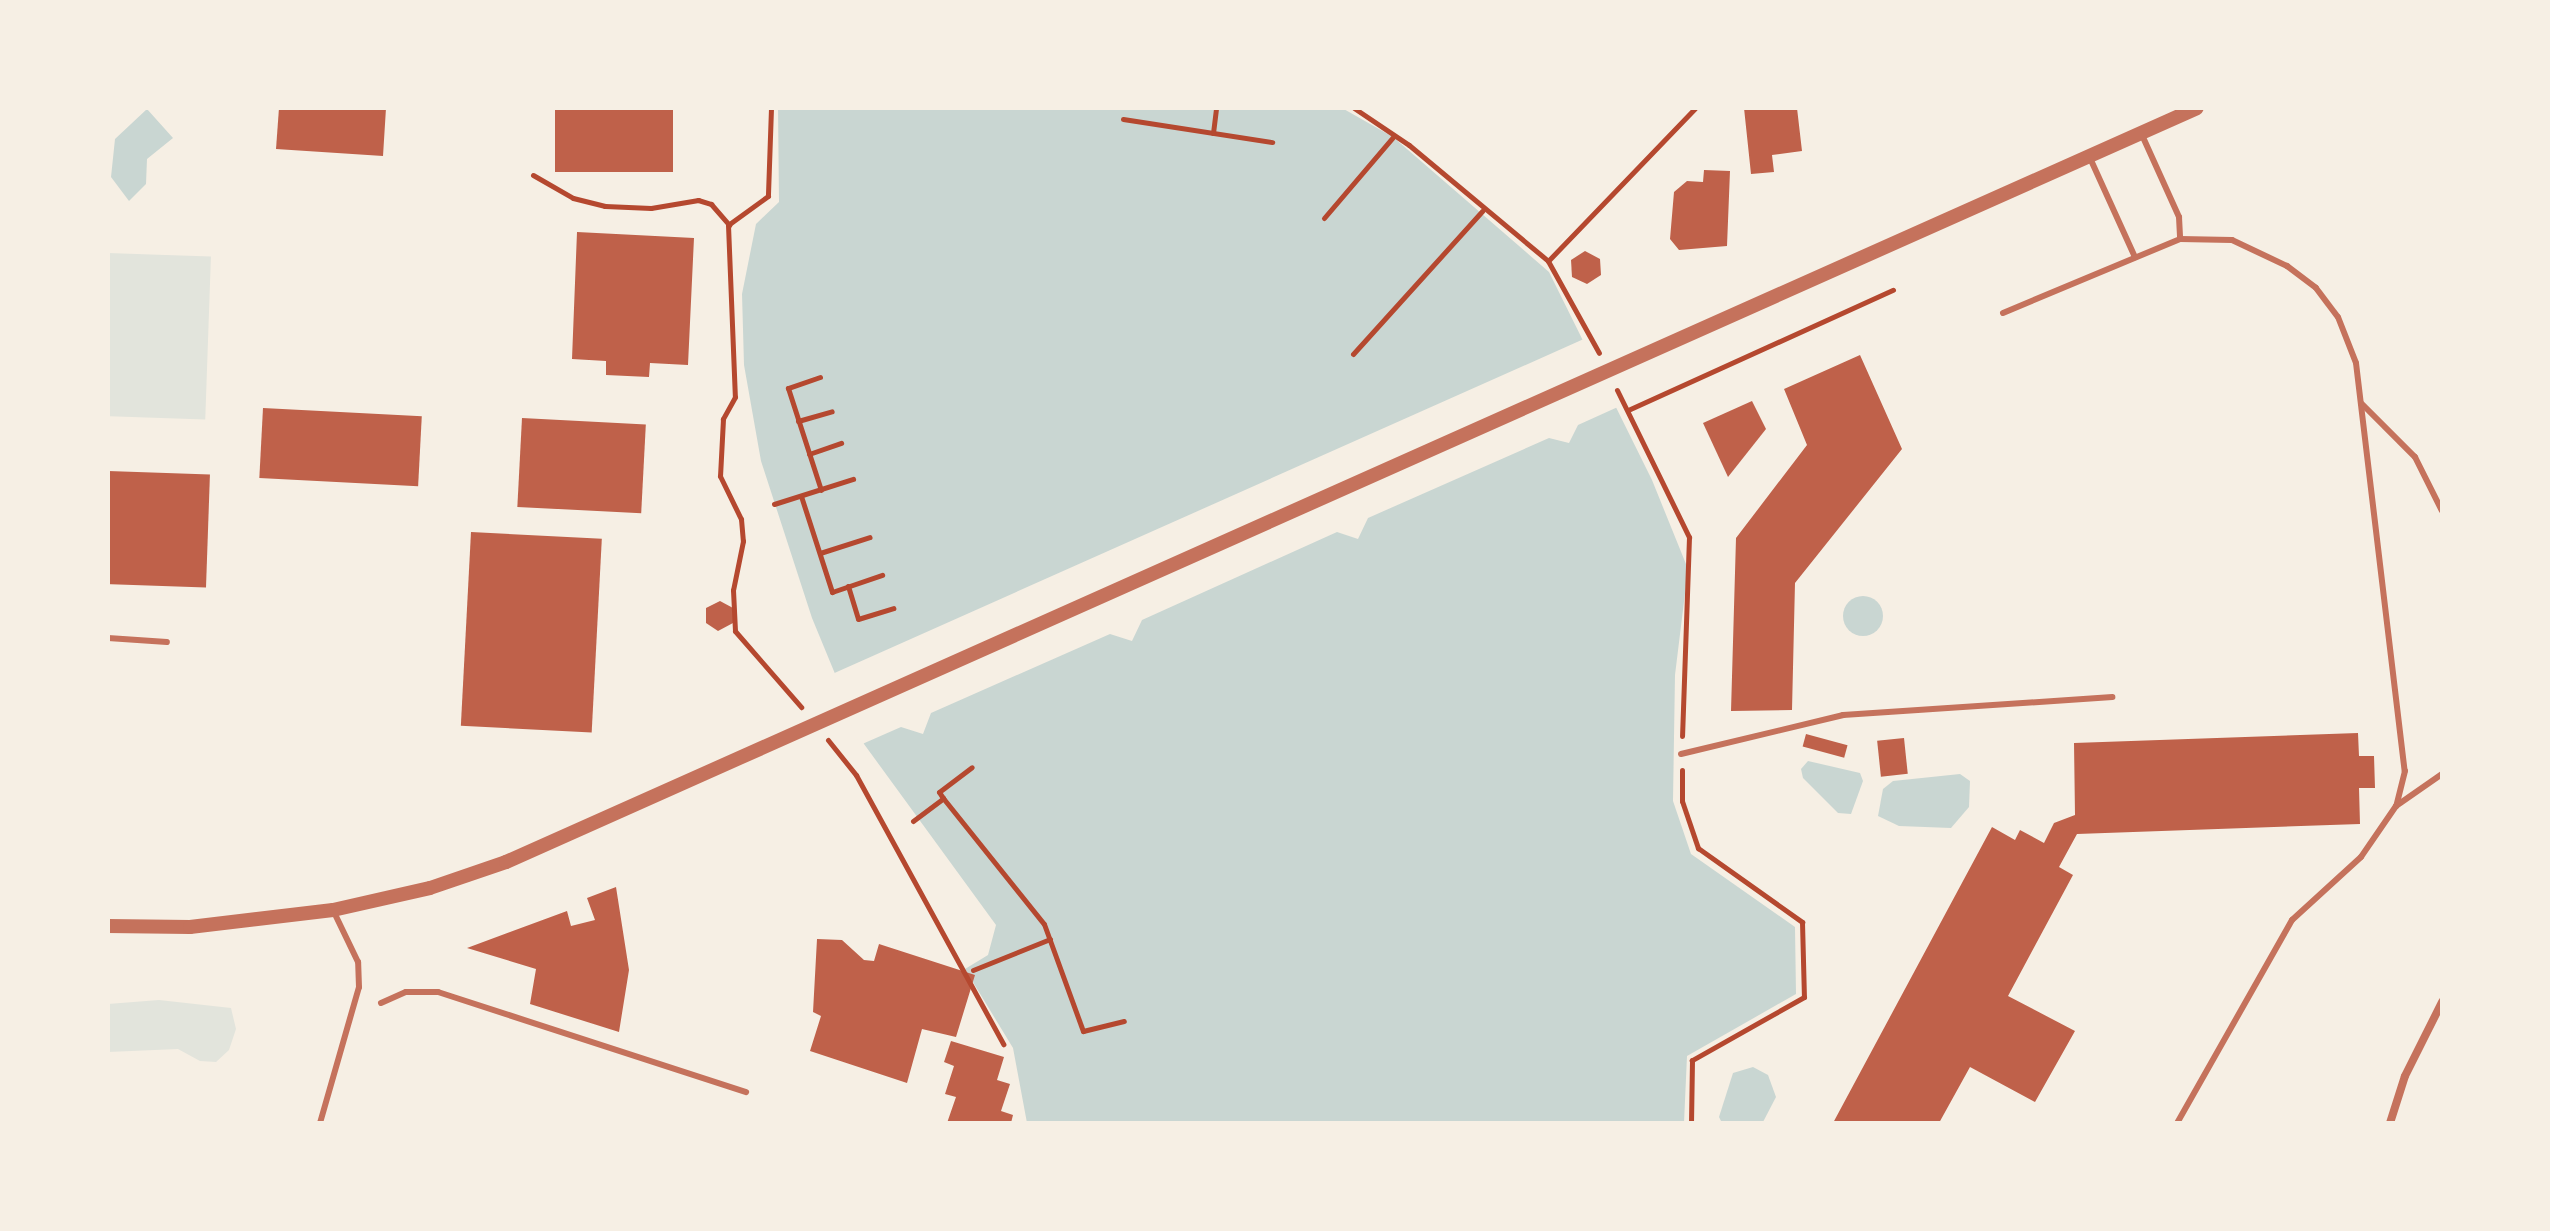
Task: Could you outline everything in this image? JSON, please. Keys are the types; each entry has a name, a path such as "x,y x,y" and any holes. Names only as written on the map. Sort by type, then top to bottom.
{"street":[{"path":"108,926 190,927 333,910 494,867 2197,108"},
{"path":"2390,1123 2405,1076 2442,1002"}],"lane":[{"path":"2141,134 2179,217 2180,239"},
{"path":"2090,157 2135,257"},
{"path":"2003,313 2180,239 2244,244 2316,288 2349,340 2362,404 2405,771 2396,806 2361,857 2292,920 2177,1123"},
{"path":"2362,404 2415,457 2442,511"},
{"path":"108,638 167,642"},
{"path":"1681,754 1843,715 2112,697"},
{"path":"2396,806 2442,774"},
{"path":"320,1123 355,1012 358,962 333,910"},
{"path":"381,1003 406,992 438,992 746,1092"}],"path":[{"path":"729,225 768,196 771,108"},
{"path":"1213,133 1216,108"},
{"path":"1354,108 1409,145 1482,211 1494,217 1548,261 1606,368"},
{"path":"1548,261 1695,108"},
{"path":"1123,119 1272,142"},
{"path":"1324,218 1393,137"},
{"path":"533,175 573,198 605,206 651,208 698,200 711,204 729,225 735,397 723,419 720,476 741,519 742,566 733,590 735,631 810,718"},
{"path":"1353,354 1482,211"},
{"path":"1627,410 1893,290"},
{"path":"820,377 788,388 821,490"},
{"path":"1613,382 1689,537 1682,801 1698,848 1802,922 1804,997 1692,1060 1691,1123"},
{"path":"798,421 832,411"},
{"path":"809,454 841,443"},
{"path":"774,504 853,479"},
{"path":"801,496 832,592 882,575"},
{"path":"820,553 870,537"},
{"path":"848,586 858,619 893,608"},
{"path":"819,730 856,775 1003,1044"},
{"path":"972,767 939,792 1044,924 1083,1031 1124,1021"},
{"path":"913,821 943,798"},
{"path":"973,970 1050,939"}],"shaded area":[{"path":"778,108 1342,108 1393,137 1549,272 1652,480 1688,569 1675,675 1673,801 1691,854 1795,927 1796,994 1687,1056 1684,1123 1027,1123 1013,1048 965,969 988,955 996,925 864,744 812,618 761,461 744,365 742,294 756,224 779,202"},
{"path":"147,109 173,138 147,159 146,184 129,201 111,177 115,139"},
{"path":"108,253 211,257 205,419 108,416"},
{"path":"1863,596 1877,602 1883,616 1877,630 1863,636 1849,630 1843,616 1849,602"},
{"path":"1808,761 1860,773 1863,781 1851,814 1838,813 1803,778 1801,769"},
{"path":"1960,774 1970,781 1969,807 1951,828 1899,826 1878,816 1883,789 1893,781"},
{"path":"159,1000 231,1008 236,1029 229,1050 216,1062 200,1061 178,1049 108,1052 108,1004"},
{"path":"1753,1067 1768,1075 1776,1097 1763,1122 1722,1123 1719,1117 1733,1073"}],"pier":[{"path":"1586,338 1620,406 1578,425 1569,443 1549,438 1368,518 1358,539 1337,532 1142,620 1132,641 1110,634 931,713 923,734 901,727 860,745 830,675"}],"building":[{"path":"279,108 386,108 383,156 276,149"},
{"path":"555,108 673,108 673,172 555,172"},
{"path":"1744,108 1797,108 1802,151 1772,155 1774,172 1751,174"},
{"path":"1704,170 1730,171 1727,246 1679,250 1670,239 1674,192 1687,181 1703,182"},
{"path":"577,232 694,238 688,365 650,363 649,377 606,375 606,361 572,359"},
{"path":"1585,251 1600,259 1601,275 1587,284 1572,277 1571,260"},
{"path":"1860,355 1902,449 1795,583 1792,710 1731,711 1736,538 1807,445 1784,389"},
{"path":"1752,401 1766,429 1728,477 1703,423"},
{"path":"263,408 422,416 418,486 259,478"},
{"path":"522,418 646,424 641,513 517,507"},
{"path":"108,471 210,475 206,587 108,584"},
{"path":"471,532 602,539 592,733 461,726"},
{"path":"720,601 733,608 733,623 718,631 706,623 706,608"},
{"path":"2358,733 2359,756 2374,756 2375,788 2359,788 2360,824 2077,834 2059,867 2073,875 2008,996 2075,1031 2035,1102 1970,1067 1939,1123 1833,1123 1992,827 2015,840 2020,830 2044,843 2054,823 2075,815 2074,743"},
{"path":"1806,734 1848,745 1844,758 1803,747"},
{"path":"1904,738 1908,774 1881,777 1877,741"},
{"path":"616,887 629,970 619,1032 530,1004 536,969 467,948 567,911 571,926 595,920 587,898"},
{"path":"817,939 842,940 864,960 874,961 879,944 975,975 956,1037 922,1029 907,1083 810,1051 821,1016 813,1012"},
{"path":"951,1041 1004,1057 997,1080 1010,1084 1001,1111 1013,1115 1011,1123 947,1123 956,1097 945,1094 954,1066 944,1062"}]}
